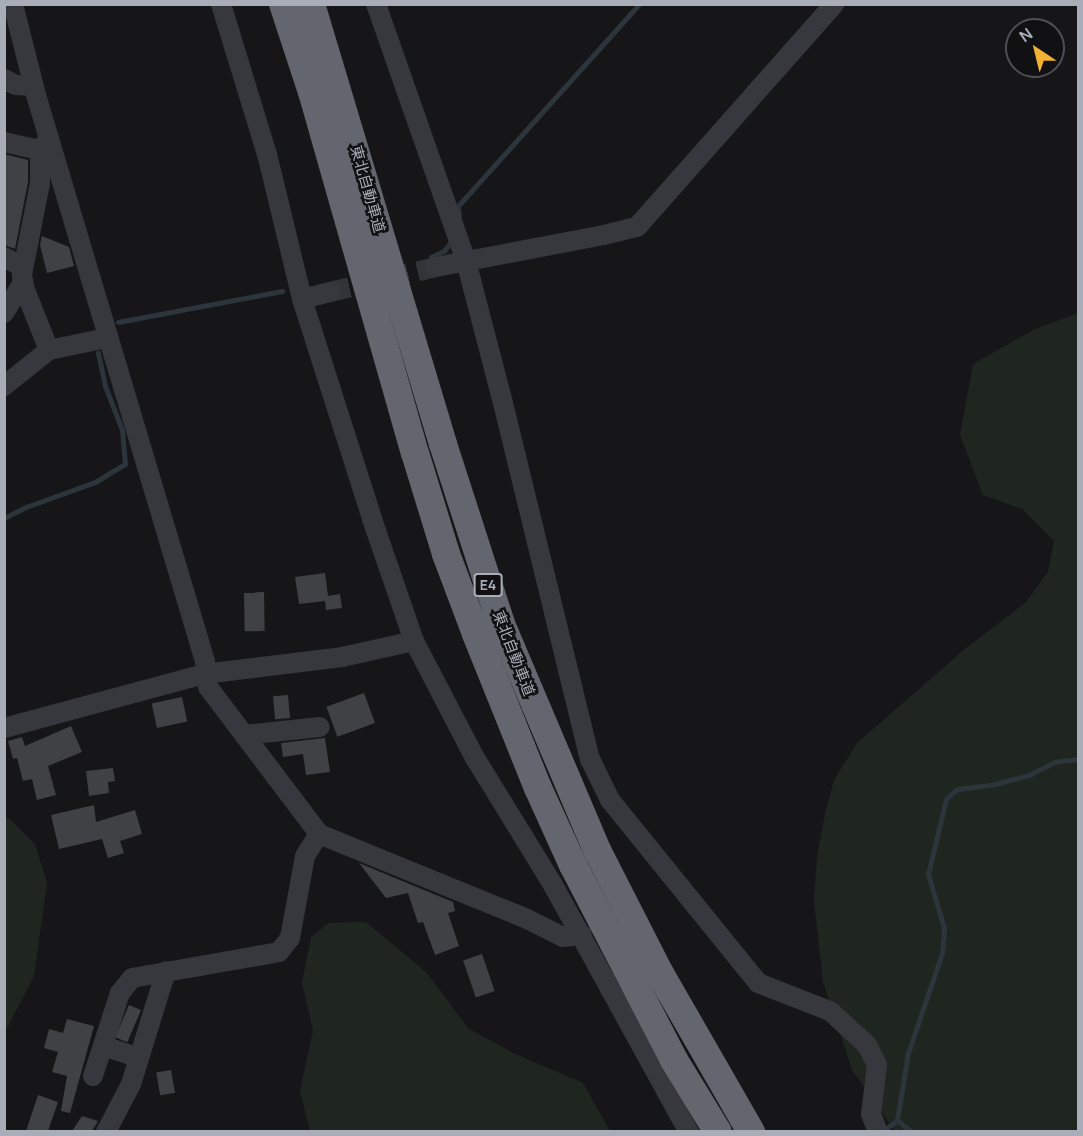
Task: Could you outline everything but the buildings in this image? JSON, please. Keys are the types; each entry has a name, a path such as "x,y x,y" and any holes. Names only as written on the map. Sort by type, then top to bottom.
{"highway":[{"name":"東北自動車道","path":"283,4 312,92 443,543 488,665 534,778 573,865 648,1011 718,1131"},
{"name":"東北自動車道","path":"311,4 446,454 501,624 598,852 658,970 751,1131"}],"street":[{"path":"13,4 44,144 107,338 204,661 204,674 208,687 319,834 527,919 563,937 582,935"},
{"path":"221,4 267,154 302,299 414,642 475,758 582,935 689,1131"},
{"path":"376,4 466,261 590,759 610,800 758,983 830,1011 867,1045 877,1065 871,1114 878,1131"},
{"path":"436,267 637,226 834,4"},
{"path":"4,80 16,85 33,86"},
{"path":"4,142 44,144"},
{"path":"4,313 23,275 40,183 44,144"},
{"path":"4,257 23,275 49,350"},
{"path":"302,299 330,292"},
{"path":"4,386 49,350 107,338"},
{"path":"4,728 204,674 342,657 414,642"},
{"path":"244,735 320,727"},
{"path":"93,1076 120,993 132,978 279,952 290,938 305,856 319,834"},
{"path":"106,1131 131,1084 166,971"},
{"path":"103,1046 139,1058"}],"shaded area":[{"path":"1078,313 1078,1131 895,1131 852,1070 823,982 814,901 817,856 825,814 834,780 857,743 966,648 1025,603 1048,572 1054,541 1022,509 983,495 960,435 973,364 1033,330"},
{"path":"5,817 10,819 35,844 47,883 34,976 5,1032"},
{"path":"366,922 427,973 468,1028 515,1054 583,1083 610,1131 310,1131 300,1091 313,1030 302,983 311,937 329,923"}],"waterway":[{"path":"459,216 458,206 639,4"},
{"path":"431,257 444,251 452,240"},
{"path":"118,322 282,291"},
{"path":"4,518 26,507 95,482 125,464 122,430 105,386 98,353"},
{"path":"883,1131 897,1120 908,1053 942,953 944,928 928,874 946,799 957,789 995,784 1029,775 1054,762 1078,759"},
{"path":"897,1120 912,1132"}],"tunnel":[{"path":"330,292 436,267"}]}
